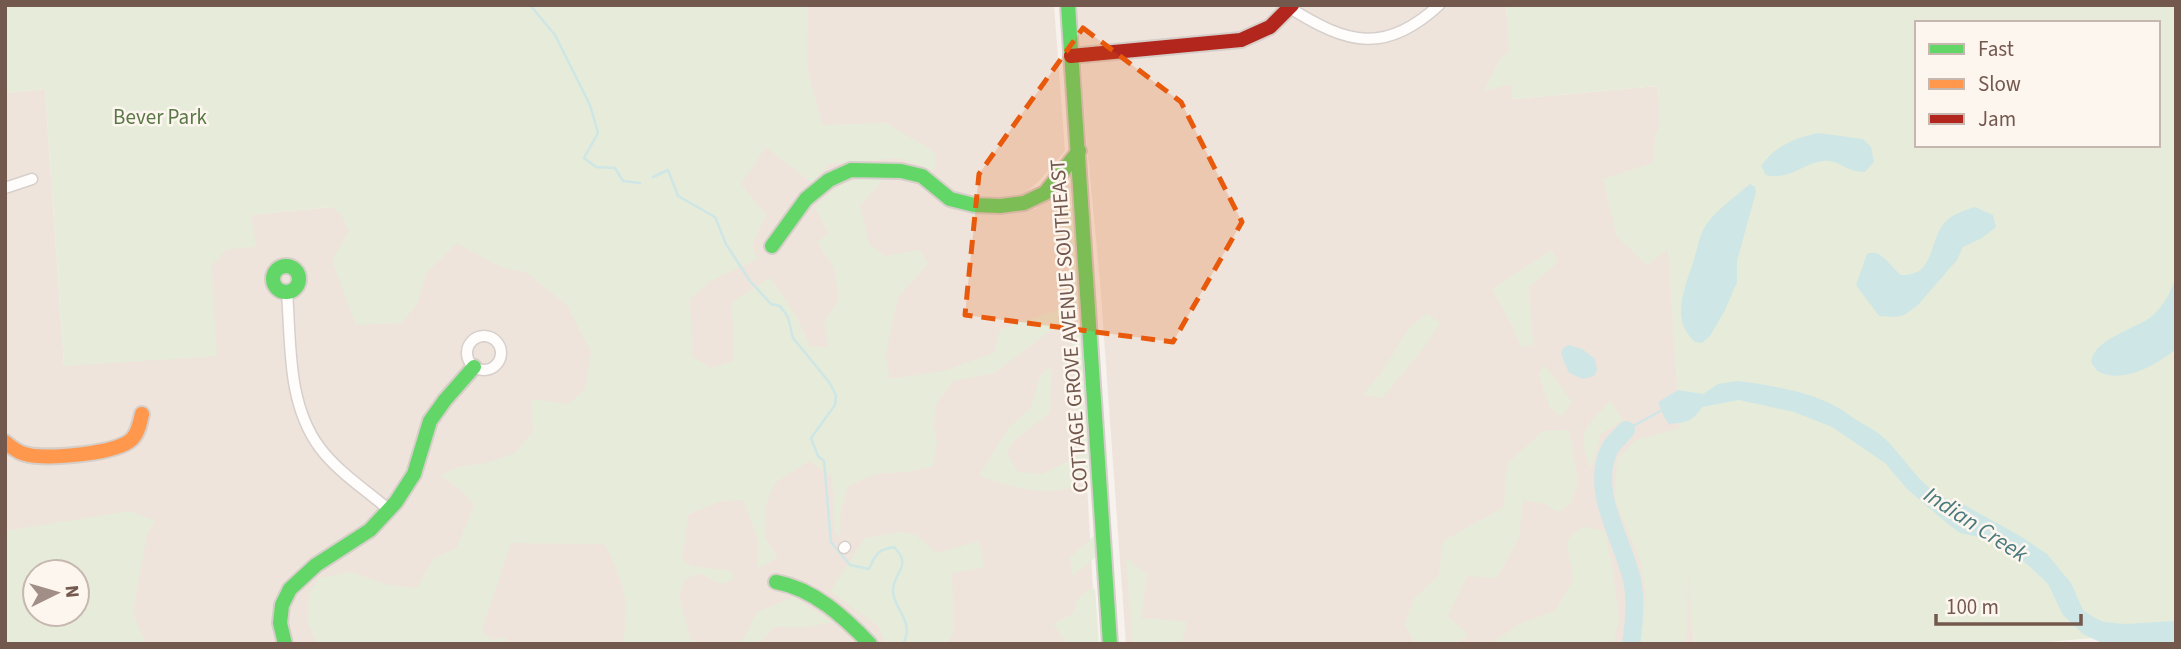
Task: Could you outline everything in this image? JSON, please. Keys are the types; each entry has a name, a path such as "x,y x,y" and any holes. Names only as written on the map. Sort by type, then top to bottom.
{"street":[{"name":"COTTAGE GROVE AVENUE SOUTHEAST","path":"1068,5 1110,644"},
{"path":"1071,56 1241,40 1262,33 1278,22 1291,6 1317,25 1340,36 1360,39 1384,37 1404,31 1439,5"},
{"path":"772,246 806,199 829,180 851,170 901,171 922,176 950,200 974,205 1000,206 1024,203 1045,193 1079,151"},
{"path":"5,188 32,179"},
{"path":"287,292 296,398 303,418 321,449 388,509"},
{"path":"285,644 281,632 281,613 296,580 307,570 364,534 405,492 416,471 430,422 474,367"},
{"path":"5,442 16,452 33,456 109,450 127,444 138,433 142,414"},
{"path":"776,582 795,585 809,594 848,622 870,644"}],"highlighted area":[{"path":"1083,28 1181,102 1242,222 1173,342 965,315 979,174"}],"shaded area":[{"path":"797,5 1054,5 1065,151 1023,195 998,199 998,215 1035,209 1070,183 1096,644 665,644 672,385 655,176"},
{"path":"1077,5 1506,5 1513,99 1658,86 1694,644 1126,644"},
{"path":"45,89 64,366 208,219 614,180 643,644 5,644 5,93"}],"green space":[{"name":"Bever Park","path":"5,5 808,5 807,67 822,125 886,123 936,153 934,170 897,158 829,164 812,183 766,147 741,184 766,215 752,246 758,259 710,281 690,299 692,357 711,368 734,361 732,302 770,278 796,315 810,347 829,347 824,323 839,299 834,267 817,242 829,234 815,207 837,188 862,179 883,179 860,206 869,244 885,256 920,250 928,264 898,297 885,356 890,379 944,371 994,353 1000,330 1068,306 1065,198 1074,210 1083,306 994,373 953,381 935,405 934,427 937,440 933,466 906,472 875,474 848,486 841,510 839,537 835,531 832,476 809,461 775,483 765,507 765,538 778,558 758,568 758,539 743,500 720,501 688,515 682,560 692,566 732,571 734,579 722,584 699,573 685,579 679,595 690,639 705,644 623,644 626,603 621,582 605,544 511,543 482,630 491,640 506,637 506,644 317,644 308,622 309,593 319,578 351,572 387,585 417,588 433,559 457,548 474,505 463,492 441,475 458,467 487,463 515,453 533,432 531,399 568,404 586,389 591,352 567,305 527,273 501,267 457,243 426,273 417,304 402,323 356,325 332,260 349,231 341,214 332,207 251,215 256,247 227,249 211,266 217,356 64,366 45,89 5,93"},
{"path":"1506,5 2176,5 2176,631 2023,644 1694,644 1688,573 1684,644 1637,644 1646,592 1640,560 1615,499 1617,459 1636,440 1680,428 1668,249 1647,265 1617,237 1603,179 1653,163 1655,136 1660,125 1658,86 1512,99 1511,84 1484,91 1499,60 1509,52"},
{"path":"1552,250 1558,262 1529,287 1533,345 1521,347 1492,289"},
{"path":"1427,313 1440,323 1426,345 1382,398 1363,394 1381,373 1409,328"},
{"path":"1085,329 1089,478 1075,485 1048,491 1021,488 979,476 1009,427 1031,408 1040,376 1052,365 1050,413 1014,440 1007,453 1017,472 1042,474 1080,456 1071,340"},
{"path":"1544,364 1572,402 1562,416 1550,408 1539,375"},
{"path":"1610,401 1623,420 1601,434 1591,469 1584,446 1585,431"},
{"path":"1569,430 1578,481 1571,503 1558,512 1545,504 1523,500 1519,538 1497,578 1467,576 1448,616 1468,635 1455,644 1415,644 1405,625 1414,598 1439,576 1443,541 1504,507 1507,464 1543,431"},
{"path":"130,511 155,521 147,534 133,613 146,644 5,644 5,531"},
{"path":"1583,526 1605,532 1619,620 1613,644 1490,644 1520,624 1556,610 1573,580 1567,540"},
{"path":"901,532 916,535 937,553 979,541 984,567 952,573 954,631 947,644 886,644 878,626 830,591 865,538"},
{"path":"1094,536 1096,557 1072,576 1070,557"},
{"path":"1126,558 1147,574 1141,618 1187,622 1181,644 1133,644"},
{"path":"1089,589 1095,589 1099,644 1067,644 1053,624 1074,613 1076,601"},
{"path":"794,597 832,622 808,627 774,627 758,644 722,644 743,640 757,612"}],"water":[{"path":"1818,133 1863,139 1871,147 1874,162 1865,172 1823,161 1782,176 1766,175 1761,166 1779,148 1801,137"},
{"path":"1750,184 1755,187 1756,192 1737,261 1737,282 1710,336 1702,343 1695,342 1687,333 1681,312 1684,289 1701,236 1715,214"},
{"path":"1975,207 1993,215 1996,227 1982,238 1963,247 1957,260 1917,306 1904,315 1879,316 1856,285 1867,254 1881,256 1901,275 1912,274 1926,264 1945,222"},
{"path":"2176,275 2176,349 2139,371 2118,376 2097,371 2091,362 2099,347 2156,313 2167,298"},
{"path":"1569,345 1582,349 1595,359 1597,370 1594,376 1583,379 1569,373 1561,354 1563,348"},
{"path":"1737,381 1801,393 1840,409 1888,442 1924,484 1935,492 1959,502 2047,554 2071,583 2083,610 2104,622 2124,624 2176,621 2176,644 2104,644 2083,634 2063,615 2048,584 2028,565 1987,539 1960,533 1907,489 1885,463 1832,427 1794,412 1739,400 1702,407 1688,420 1669,424 1658,402 1678,390 1703,394 1718,384"}],"waterway":[{"path":"530,5 555,35 590,105 598,133 584,158 596,167 615,168 623,181 640,183"},
{"path":"653,177 668,170 678,196 715,217 726,244 750,281 771,304 780,306 788,317 793,338 829,382 836,395 835,405 811,438 818,456 824,461 831,542 850,565 869,569 875,556 884,549 894,547 900,554 902,565 893,592 906,623 903,644"},
{"name":"Indian Creek","path":"1626,430 1664,409"},
{"name":"Indian Creek","path":"1626,430 1609,450 1603,484 1610,518 1633,585 1631,644"}],"traffic: fast":[{"path":"1068,5 1110,644"},
{"path":"772,246 806,199 829,180 851,170 901,171 922,176 950,199 974,205 1000,206 1024,203 1045,193 1079,151"},
{"path":"286,266 295,270 299,279 295,288 286,292 277,288 273,279 277,270 286,266"},
{"path":"285,644 280,623 282,605 290,589 316,565 370,530 396,502 414,474 430,421 474,367"},
{"path":"776,582 816,598 839,614 870,644"}],"traffic: slow":[{"path":"5,442 22,453 39,456 98,452 132,439 142,414"}],"traffic: jam":[{"path":"1071,56 1241,40 1270,27 1292,5"}]}
